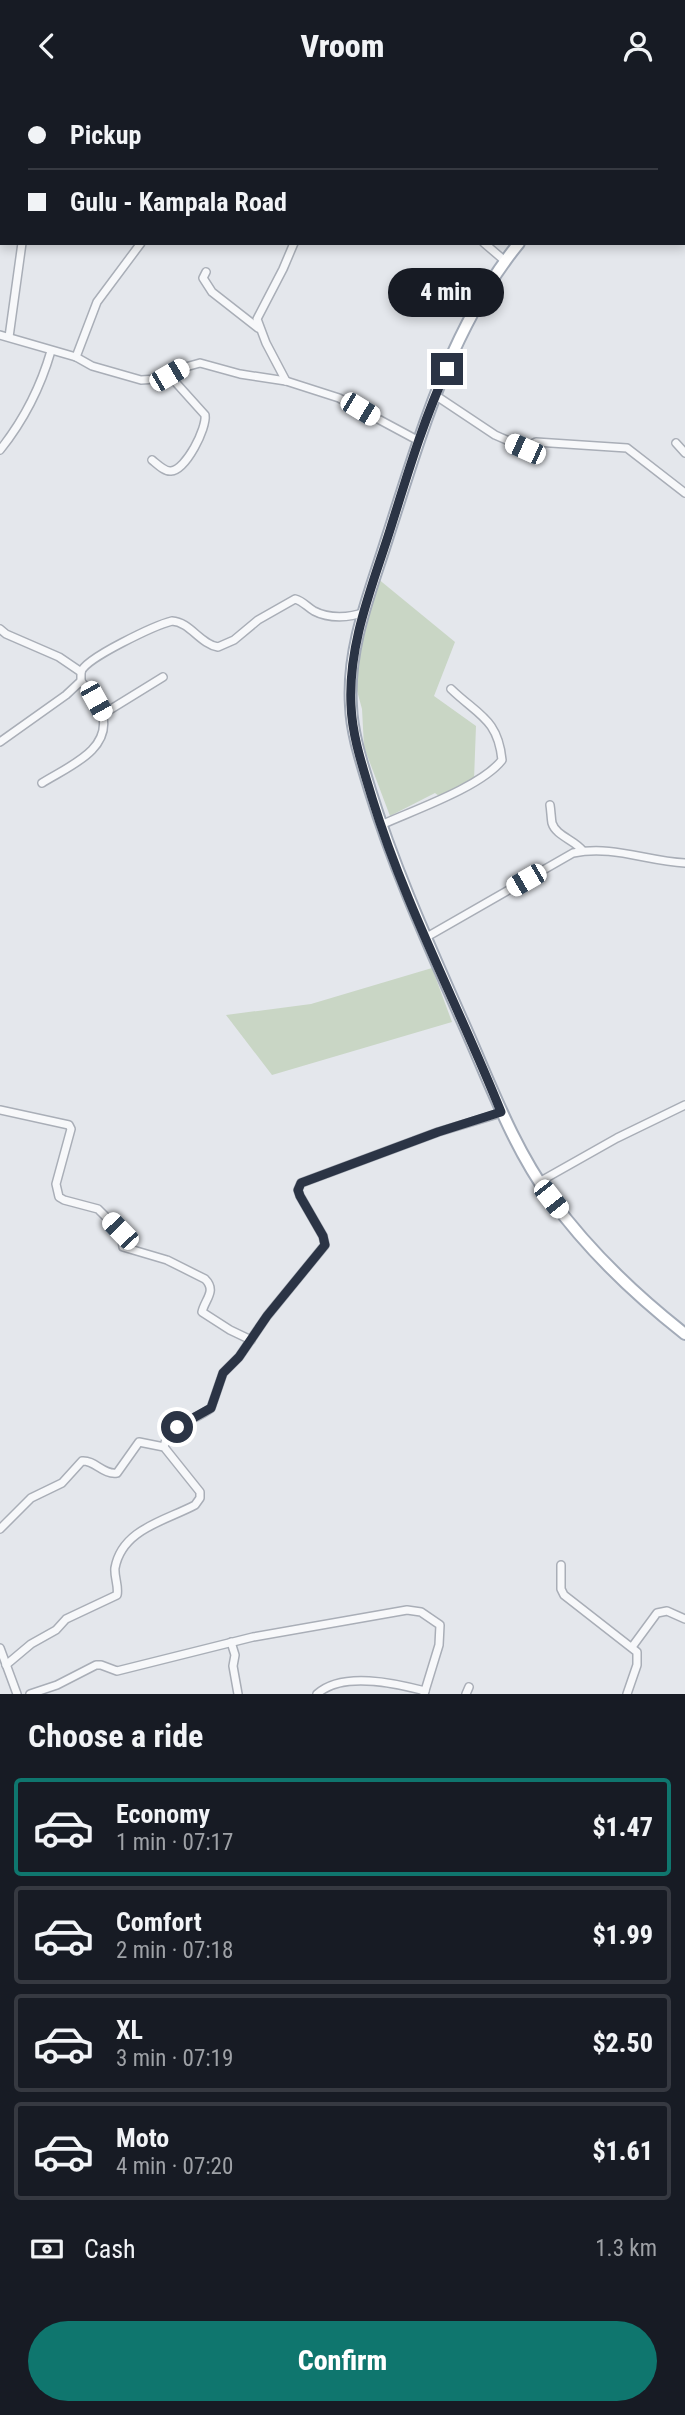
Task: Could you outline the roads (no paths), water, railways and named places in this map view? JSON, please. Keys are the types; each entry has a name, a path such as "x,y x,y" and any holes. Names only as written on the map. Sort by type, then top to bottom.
{"main road":[{"path":"517,245 474,310 435,395 364,612 354,650 351,707 357,743 381,825 425,938 501,1112 539,1182 584,1240 628,1288 684,1332"}],"street":[{"path":"9,337 22,245"},
{"path":"76,357 97,302 140,245"},
{"path":"286,380 257,320 284,269 292,245"},
{"path":"486,245 505,261"},
{"path":"206,272 203,278 212,292 261,331"},
{"path":"0,335 76,357 92,366 132,379 153,380 182,367 200,363 240,374 286,380 339,398 419,440"},
{"path":"0,450 26,415 41,383 51,351"},
{"path":"152,460 167,471 183,465 206,422 205,415 169,375"},
{"path":"435,395 495,435 525,449 536,442 628,449 685,493"},
{"path":"676,443 685,453"},
{"path":"42,782 97,747 102,734 103,714 81,681 82,667 95,657 160,624 172,621 179,621 206,643 218,647 234,640 258,620 295,599 314,612 326,615 351,617 364,612"},
{"path":"0,629 59,657 81,672"},
{"path":"103,714 163,677"},
{"path":"0,742 66,695 81,681"},
{"path":"381,825 478,781 494,771 502,760 500,741 492,724 451,689"},
{"path":"550,805 553,825 558,832 583,851"},
{"path":"425,938 573,853 618,851 667,862 685,863"},
{"path":"539,1182 617,1138 685,1105"},
{"path":"0,1110 69,1125 71,1129 56,1184 59,1197 98,1209 121,1232 123,1247 167,1260 205,1279 209,1283 211,1294 202,1312 251,1341"},
{"path":"164,1447 171,1432 211,1408 223,1373 325,1245 323,1236 300,1196 298,1190 301,1183 501,1112"},
{"path":"0,1529 31,1498 62,1483 82,1461 88,1461 113,1474 123,1467 139,1442 164,1447 200,1495 198,1501 185,1510 145,1527 126,1545 115,1567 117,1595 66,1619 56,1630 31,1644 6,1665"},
{"path":"561,1565 561,1589 564,1595 637,1653 638,1658 627,1694"},
{"path":"30,1694 57,1685 96,1665 117,1671 230,1642 399,1611 421,1612 440,1625 439,1645 425,1692 401,1685 341,1681 326,1686 317,1694"},
{"path":"632,1647 657,1613 667,1611 685,1619"},
{"path":"230,1642 235,1655 233,1666 238,1694"},
{"path":"0,1648 17,1694"}]}
